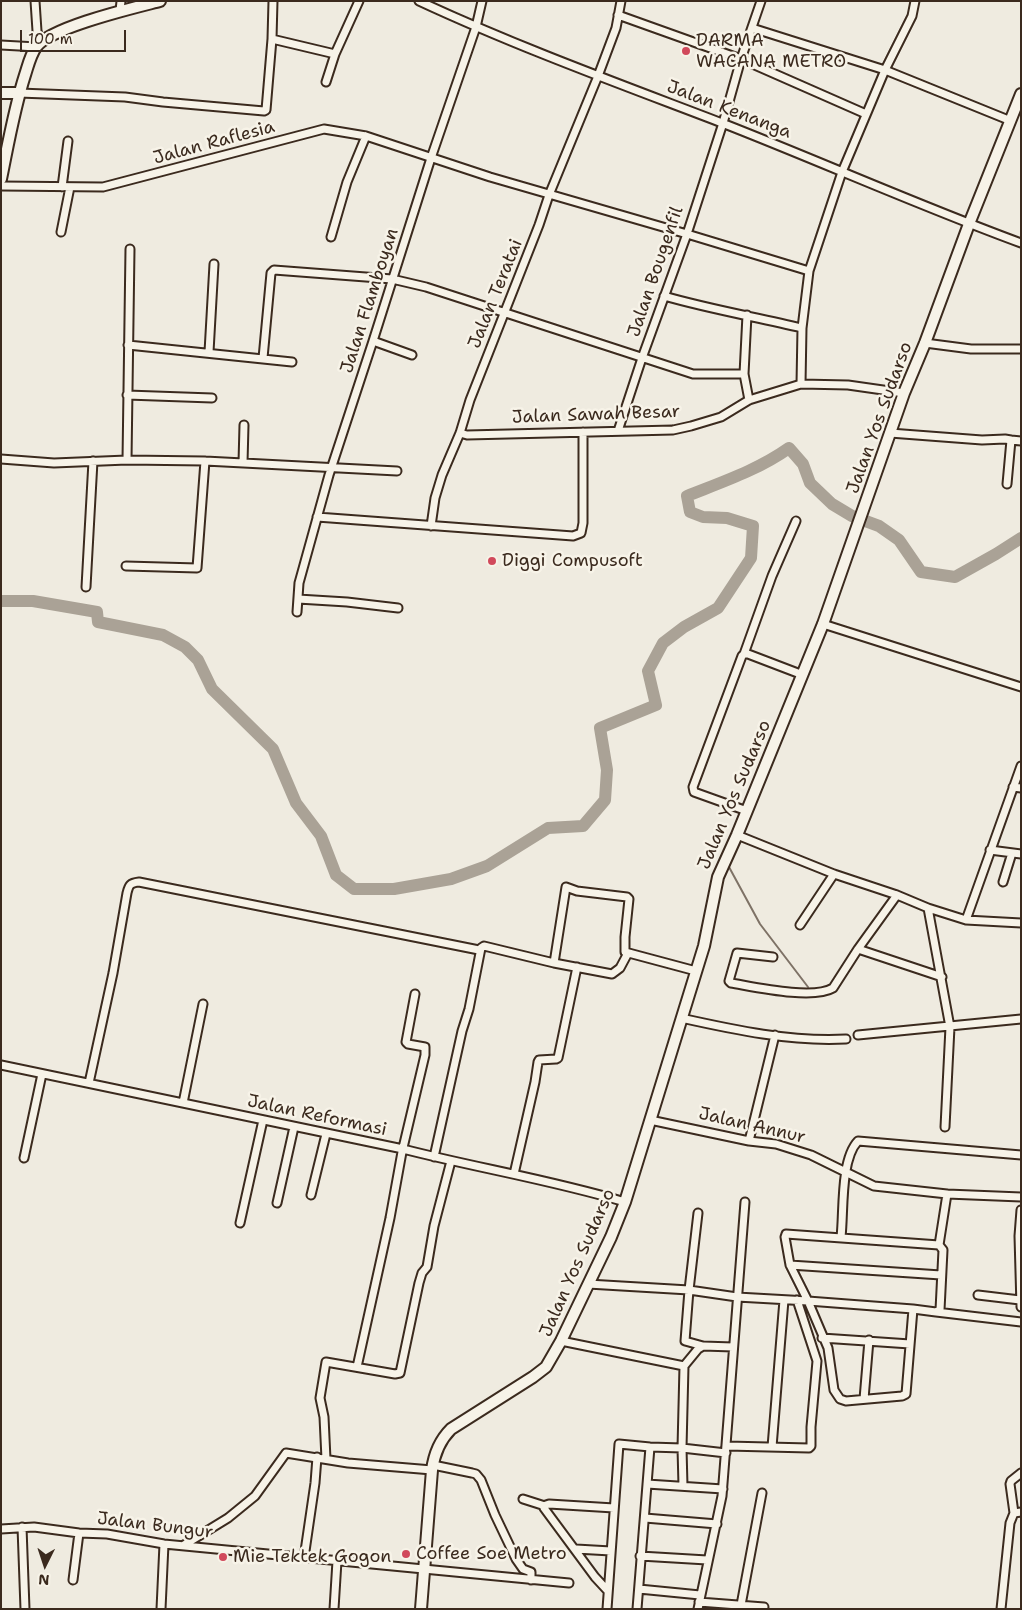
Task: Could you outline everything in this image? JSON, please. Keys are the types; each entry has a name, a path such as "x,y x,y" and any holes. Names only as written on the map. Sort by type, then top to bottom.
{"street":[{"path":"35,1 39,45"},
{"path":"1,179 19,93 30,59 39,45 46,38 120,6 160,1"},
{"path":"1,93 125,97 261,112 266,110 273,1"},
{"path":"326,82 335,54 359,1"},
{"name":"Jalan Kenanga","path":"419,1 476,27 1021,243"},
{"name":"Jalan Flamboyan","path":"297,612 299,583 329,475 374,341 431,158 476,27 482,1"},
{"name":"Jalan Teratai","path":"431,526 435,498 442,475 460,433 539,225 548,195 598,76 616,28 621,1"},
{"name":"Jalan Bougenfil","path":"618,431 687,234 741,59 761,1"},
{"path":"801,384 802,328 809,271 842,172 885,70 912,16 915,1"},
{"path":"618,15 741,59 866,114"},
{"path":"752,28 885,70 1011,121"},
{"path":"272,39 335,54"},
{"path":"1,45 39,45"},
{"name":"Jalan Yos Sudarso","path":"421,1609 432,1468 436,1453 445,1435 457,1425 546,1367 561,1341 611,1237 626,1202 704,946 718,877 747,812 823,624 904,393 1020,97"},
{"name":"Jalan Raflesia","path":"1,186 103,187 324,130 366,136 548,195 809,271"},
{"path":"330,236 345,187 366,136"},
{"path":"62,187 68,142"},
{"path":"61,232 70,187"},
{"path":"127,460 130,249"},
{"path":"209,352 214,264"},
{"path":"263,358 271,273 274,270 392,279 426,287 693,374 744,374"},
{"path":"664,296 696,305 802,328"},
{"path":"747,315 744,374 749,400"},
{"path":"374,341 412,355"},
{"path":"925,343 971,349 1021,349"},
{"path":"128,345 292,362"},
{"name":"Jalan Sawah Besar","path":"460,433 467,435 618,431 650,432 691,426 721,417 749,400 801,384 848,385 904,393"},
{"path":"127,395 212,398"},
{"path":"243,462 244,425"},
{"path":"317,517 573,536 581,533 582,523 583,432"},
{"path":"890,433 1021,441"},
{"path":"1007,484 1011,440"},
{"path":"1,459 54,463 127,460 243,462 396,471"},
{"path":"86,587 93,461"},
{"path":"126,566 197,568 205,461"},
{"path":"747,812 694,792 693,788 772,576 796,521"},
{"path":"298,598 398,608"},
{"path":"823,624 1021,687"},
{"path":"744,654 803,675"},
{"path":"966,920 990,850 1017,788 1021,766"},
{"path":"737,836 834,874 966,920 1021,923"},
{"path":"990,850 1021,854"},
{"path":"1003,882 1012,852"},
{"path":"800,925 834,874"},
{"path":"89,1083 113,973 127,893 129,886 133,882 480,950"},
{"path":"554,963 566,887 577,891 627,897 629,899 625,952 696,971"},
{"path":"773,957 737,953 729,981 731,983 799,992 828,991 833,988 858,949 897,895"},
{"path":"928,908 950,1027 945,1127"},
{"path":"434,1157 481,948 484,946 554,963 612,974 620,968 628,953"},
{"path":"858,949 942,977"},
{"path":"514,1174 538,1062 539,1060 558,1058 577,967"},
{"path":"356,1367 426,1050 425,1047 406,1043 415,994"},
{"path":"183,1103 203,1004"},
{"path":"681,1018 820,1041 846,1039"},
{"path":"858,1035 1021,1019"},
{"path":"750,1141 775,1035"},
{"name":"Jalan Reformasi","path":"1,1065 404,1149 451,1161 581,1188 626,1202"},
{"path":"24,1158 42,1074"},
{"path":"240,1223 263,1120"},
{"name":"Jalan Annur","path":"650,1120 750,1141 776,1144 811,1155 870,1185 947,1194 1021,1197"},
{"path":"277,1204 294,1127"},
{"path":"311,1195 326,1134"},
{"path":"841,1237 845,1172 854,1146 860,1140 1021,1155"},
{"path":"326,1459 324,1417 320,1398 326,1362 395,1374 400,1373 419,1283 422,1273 427,1267 434,1226 451,1161"},
{"path":"936,1312 940,1310 942,1250 939,1245 947,1194"},
{"path":"699,1602 723,1489 745,1202"},
{"path":"1021,1210 1018,1236 1021,1307"},
{"path":"698,1213 685,1341 703,1346"},
{"path":"913,1309 904,1395 843,1401 834,1390 828,1348 790,1265 786,1234 939,1245"},
{"path":"790,1265 941,1275"},
{"path":"588,1284 689,1290 737,1297 913,1309 1021,1322"},
{"path":"978,1295 1020,1300"},
{"path":"772,1447 784,1300"},
{"path":"607,1609 620,1443 650,1447 726,1449 809,1448 811,1446 817,1361 797,1300"},
{"path":"822,1338 910,1344"},
{"path":"864,1399 869,1340"},
{"path":"561,1341 684,1366"},
{"path":"683,1486 684,1366 698,1349 703,1346 734,1346"},
{"path":"636,1609 650,1447"},
{"path":"184,1545 228,1518 255,1496 286,1453 348,1463 432,1468 476,1474 481,1480 516,1559 531,1576"},
{"path":"304,1558 316,1483 317,1458"},
{"path":"1001,1609 1008,1534 1016,1513 1010,1484 1021,1473"},
{"path":"647,1484 723,1489"},
{"path":"741,1605 762,1493"},
{"path":"523,1499 545,1506 549,1504 614,1508"},
{"path":"545,1506 595,1577 608,1591"},
{"path":"645,1518 717,1524"},
{"path":"22,1527 25,1609"},
{"name":"Jalan Bungur","path":"1,1529 34,1527 79,1533 107,1534 164,1544 424,1570 531,1576 569,1584"},
{"path":"73,1580 79,1533"},
{"path":"161,1609 164,1544"},
{"path":"576,1549 611,1551"},
{"path":"640,1556 708,1560"},
{"path":"334,1609 337,1561"},
{"path":"639,1589 699,1602 764,1607"}],"waterway":[{"path":"1,601 33,601 97,612 98,622 163,635 185,647 198,660 212,689 273,749 296,803 321,836 336,875 354,889 394,889 451,879 487,866 548,828 583,826 605,800 607,770 600,728 656,705 648,671 663,643 684,627 718,608 751,558 753,526 727,518 703,517 690,512 687,496 752,469 789,448 803,464 810,483 832,504 852,516 879,526 899,540 921,572 955,577 1021,538"},
{"path":"729,867 760,924 808,987"}],"place":[{"name":"DARMA WACANA METRO","path":"686,51"},
{"name":"Diggi Compusoft","path":"492,561"},
{"name":"Coffee Soe Metro","path":"406,1554"},
{"name":"Mie Tektek Gogon","path":"223,1557"}]}
